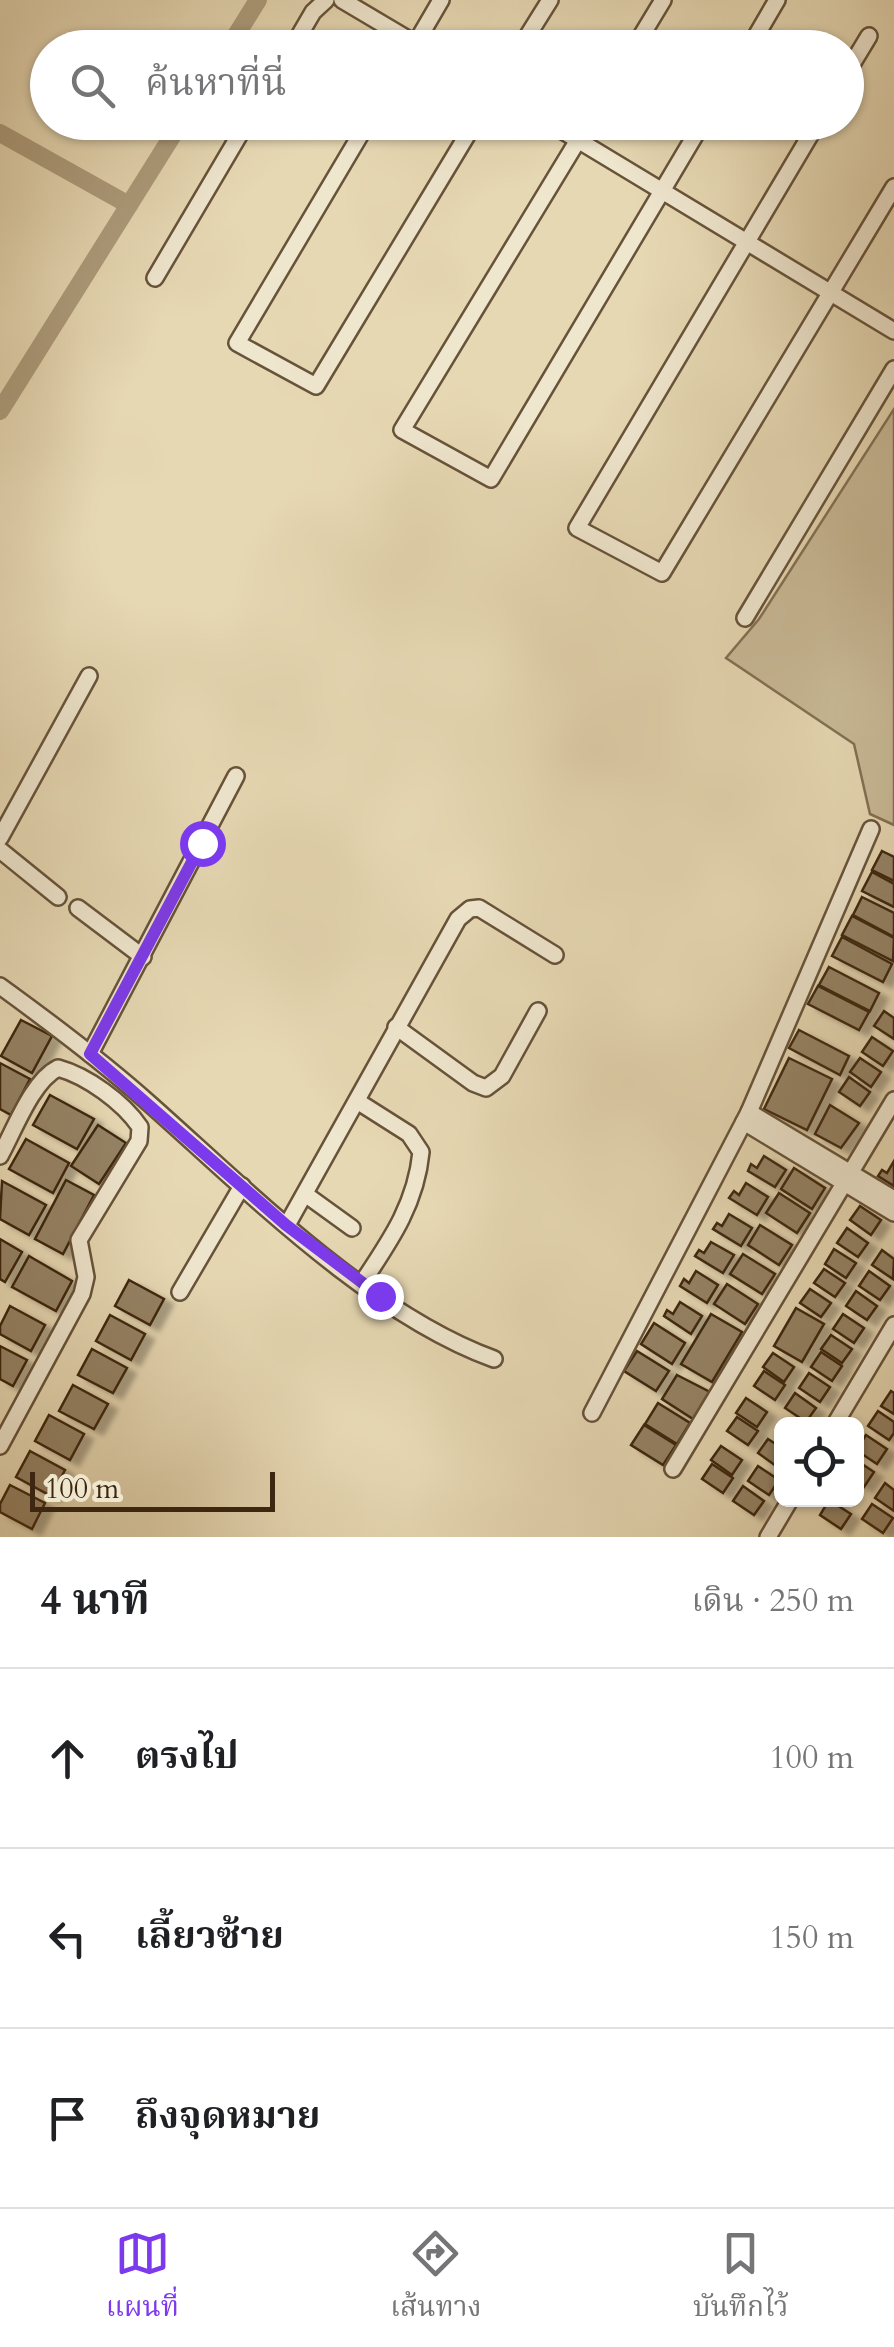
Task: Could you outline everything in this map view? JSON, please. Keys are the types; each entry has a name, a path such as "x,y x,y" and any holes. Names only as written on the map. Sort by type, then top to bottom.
{"street":[{"path":"302,30 326,0"},
{"path":"342,0 391,30"},
{"path":"425,30 441,0"},
{"path":"531,30 550,0"},
{"path":"645,30 663,0"},
{"path":"760,30 778,0"},
{"path":"864,44 869,36"},
{"path":"155,278 236,140"},
{"path":"357,140 238,343 316,386 464,140"},
{"path":"693,140 662,190 490,479 402,430 578,141 662,190 748,241 894,331"},
{"path":"807,140 577,528 662,573 894,186"},
{"path":"745,618 894,370"},
{"path":"0,838 89,676"},
{"path":"90,1054 236,776"},
{"path":"592,1412 747,1117 872,828"},
{"path":"0,850 58,897"},
{"path":"78,908 144,957"},
{"path":"286,1225 458,919 470,908 490,913 555,955"},
{"path":"0,986 90,1054 286,1225 362,1283 424,1326 494,1359"},
{"path":"396,1027 486,1088 502,1076 538,1011"},
{"path":"0,1156 36,1089 46,1074 58,1068 78,1076 116,1102 140,1127 138,1141 80,1240 86,1277 82,1294 0,1446"},
{"path":"357,1100 409,1134 421,1152 413,1194 400,1226 362,1283"},
{"path":"673,1470 894,1100"},
{"path":"747,1117 847,1178 894,1213"},
{"path":"847,1178 894,1200"},
{"path":"180,1292 242,1186"},
{"path":"305,1194 352,1228"},
{"path":"839,1417 894,1325"},
{"path":"768,1537 786,1507"}],"shaded area":[{"path":"894,409 894,825 870,814 854,744 726,658 759,619"}],"building":[{"path":"882,851 894,857 894,881 872,870"},
{"path":"872,872 894,884 894,907 862,891"},
{"path":"862,897 894,913 894,937 853,915"},
{"path":"852,916 894,938 893,961 842,935"},
{"path":"842,937 892,964 883,982 832,956"},
{"path":"829,967 879,993 870,1011 819,985"},
{"path":"818,986 869,1012 859,1030 808,1004"},
{"path":"884,1011 894,1018 894,1039 874,1026"},
{"path":"21,1020 52,1036 32,1073 1,1056"},
{"path":"799,1030 849,1056 840,1075 789,1048"},
{"path":"872,1037 893,1051 883,1066 862,1052"},
{"path":"789,1058 832,1079 807,1130 764,1109"},
{"path":"860,1058 881,1072 871,1087 850,1072"},
{"path":"0,1063 30,1079 11,1115 0,1109"},
{"path":"849,1077 870,1092 860,1106 839,1092"},
{"path":"50,1095 94,1119 77,1149 33,1125"},
{"path":"830,1105 859,1123 841,1148 815,1134"},
{"path":"98,1125 126,1143 99,1184 71,1166"},
{"path":"26,1139 69,1163 53,1193 9,1169"},
{"path":"764,1156 786,1170 775,1187 748,1171 751,1164 757,1168"},
{"path":"894,1161 894,1186 878,1176 882,1170 887,1173"},
{"path":"794,1168 825,1188 812,1209 781,1189"},
{"path":"66,1180 94,1195 63,1254 35,1239"},
{"path":"2,1181 46,1205 29,1235 0,1219"},
{"path":"746,1183 768,1197 757,1215 729,1198 734,1191 739,1195"},
{"path":"779,1193 810,1213 797,1233 766,1213"},
{"path":"860,1206 881,1220 871,1235 850,1220"},
{"path":"729,1214 752,1228 741,1246 713,1229 717,1223 722,1226"},
{"path":"760,1225 792,1245 779,1265 748,1245"},
{"path":"847,1228 868,1243 858,1257 837,1243"},
{"path":"0,1239 22,1252 5,1282 0,1279"},
{"path":"711,1242 734,1255 723,1273 695,1256 699,1250 704,1253"},
{"path":"834,1249 856,1263 846,1278 825,1264"},
{"path":"882,1250 894,1259 893,1279 872,1265"},
{"path":"743,1254 775,1274 762,1294 730,1274"},
{"path":"29,1256 72,1281 56,1311 12,1287"},
{"path":"824,1269 845,1283 835,1297 814,1283"},
{"path":"696,1271 718,1285 707,1303 680,1286 684,1279 689,1283"},
{"path":"869,1271 890,1286 880,1300 859,1286"},
{"path":"129,1280 164,1299 150,1325 115,1306"},
{"path":"727,1284 758,1304 745,1324 714,1304"},
{"path":"810,1289 831,1303 821,1317 800,1303"},
{"path":"856,1291 877,1306 867,1320 846,1306"},
{"path":"680,1302 702,1316 691,1334 664,1316 667,1310 673,1314"},
{"path":"10,1306 45,1325 31,1351 0,1334"},
{"path":"796,1308 824,1324 802,1362 774,1346"},
{"path":"711,1314 742,1332 712,1382 681,1364"},
{"path":"843,1314 864,1328 854,1343 833,1329"},
{"path":"110,1315 145,1334 131,1360 96,1341"},
{"path":"654,1323 685,1343 672,1364 641,1344"},
{"path":"831,1335 852,1349 842,1363 821,1349"},
{"path":"0,1346 27,1360 13,1386 0,1379"},
{"path":"92,1349 127,1368 113,1393 78,1375"},
{"path":"637,1351 669,1371 656,1391 624,1371"},
{"path":"821,1352 842,1366 832,1381 811,1367"},
{"path":"773,1353 794,1367 784,1382 763,1367"},
{"path":"764,1371 785,1385 775,1400 754,1386"},
{"path":"809,1373 830,1387 820,1402 799,1388"},
{"path":"677,1375 710,1392 693,1419 662,1399"},
{"path":"73,1385 108,1404 94,1429 59,1411"},
{"path":"891,1391 894,1393 894,1414 881,1406"},
{"path":"795,1393 816,1408 810,1417 798,1417 785,1408"},
{"path":"746,1398 767,1412 757,1427 736,1413"},
{"path":"658,1403 690,1423 677,1444 645,1424"},
{"path":"878,1411 894,1422 889,1440 868,1426"},
{"path":"49,1415 84,1434 70,1460 35,1441"},
{"path":"737,1417 758,1431 748,1445 727,1431"},
{"path":"644,1425 676,1445 663,1465 631,1445"},
{"path":"866,1435 887,1449 877,1464 864,1455"},
{"path":"768,1439 774,1443 774,1464 758,1453"},
{"path":"721,1446 742,1460 732,1475 711,1460"},
{"path":"30,1451 65,1470 51,1496 16,1477"},
{"path":"712,1464 733,1478 723,1493 702,1479"},
{"path":"864,1465 874,1472 864,1487"},
{"path":"758,1466 774,1477 774,1488 769,1495 748,1481"},
{"path":"885,1483 894,1490 894,1511 875,1498"},
{"path":"10,1485 45,1503 32,1529 0,1512"},
{"path":"743,1486 764,1501 754,1515 733,1501"},
{"path":"872,1504 893,1518 883,1533 862,1519"},
{"path":"825,1507 840,1507 851,1514 841,1529 820,1515"}],"waterway":[{"path":"239,30 258,0"},
{"path":"0,133 129,205"},
{"path":"0,411 170,140"}],"route":[{"path":"202,843 90,1054 318,1252 380,1296"}]}
